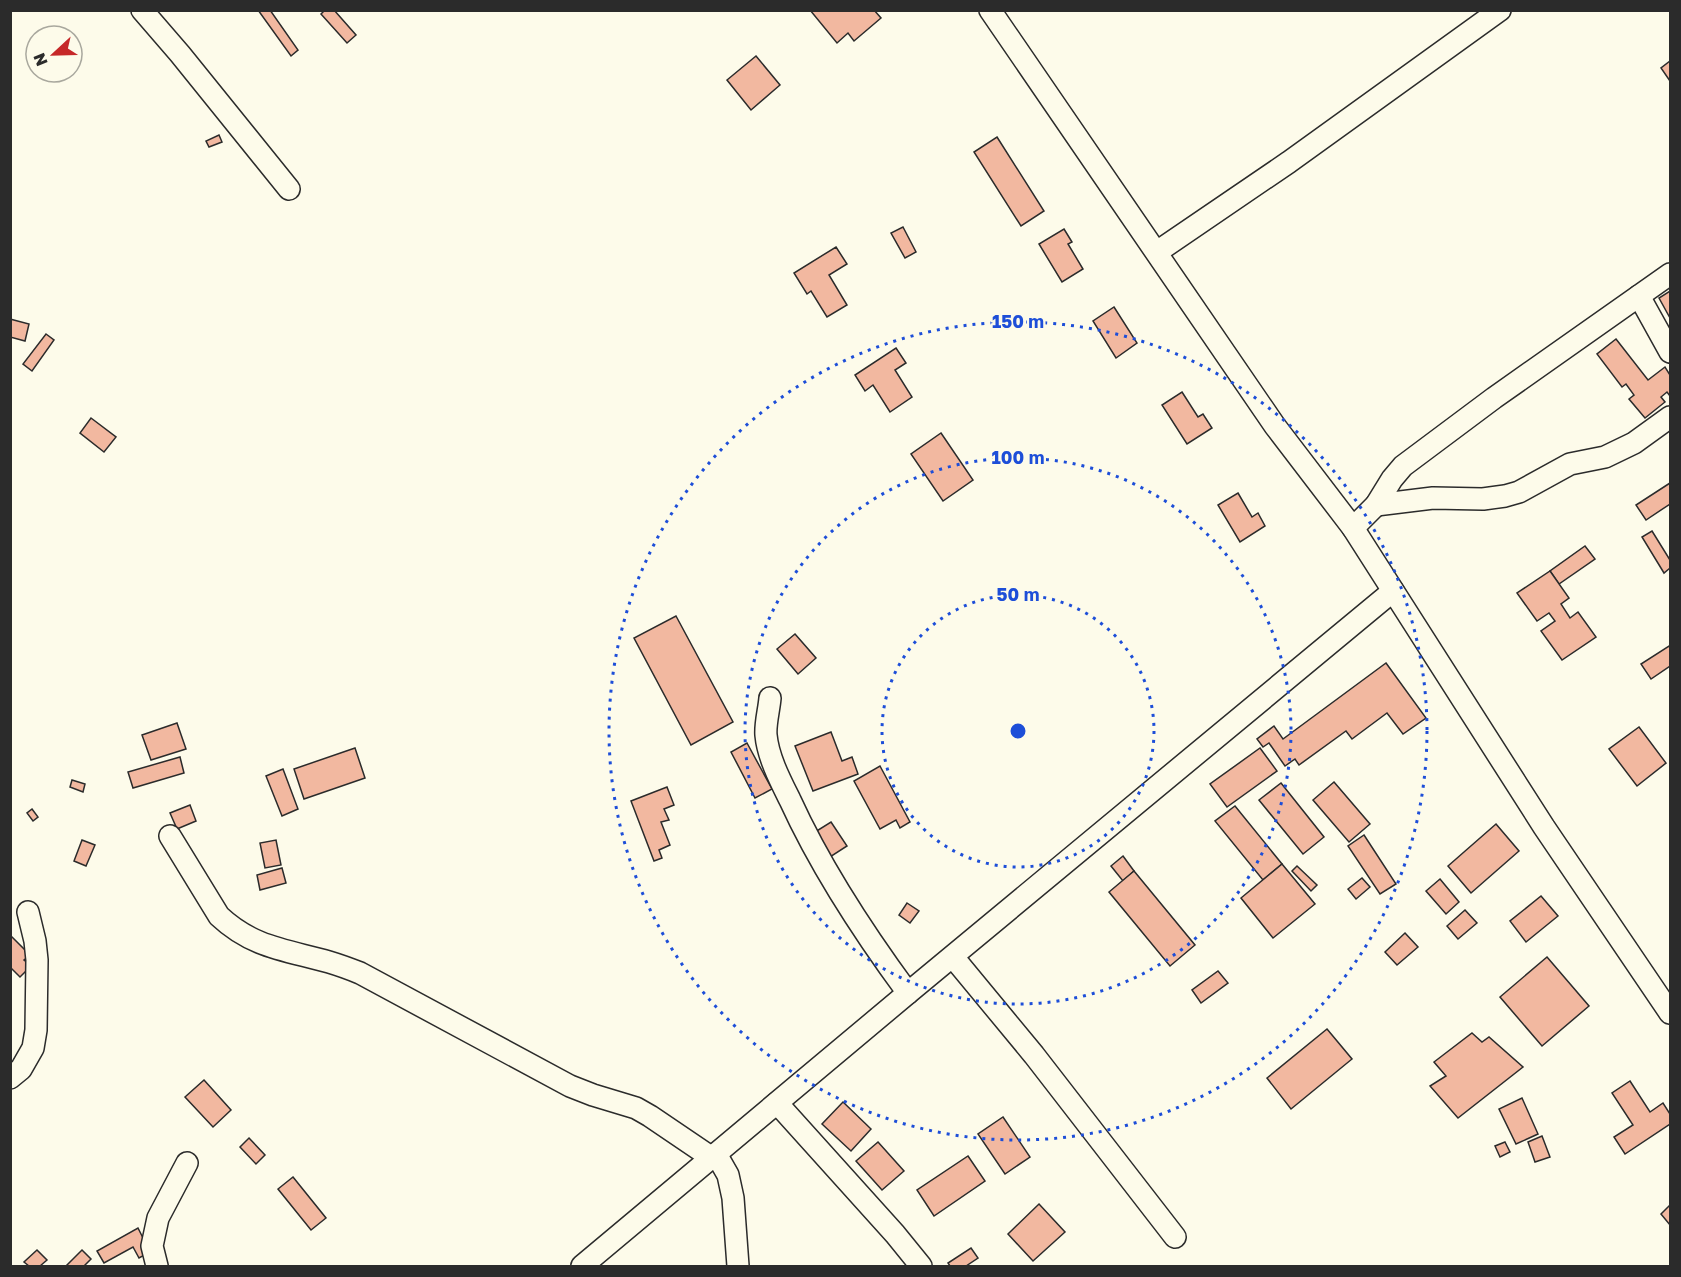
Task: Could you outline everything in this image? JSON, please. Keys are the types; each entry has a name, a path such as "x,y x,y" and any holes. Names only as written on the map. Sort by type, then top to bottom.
{"street":[{"path":"142,10 289,189"},
{"path":"990,10 1275,426 1353,528 1544,827 1671,1012"},
{"path":"1157,252 1289,162 1500,10"},
{"path":"1353,528 1376,505 1403,466 1485,404 1671,274"},
{"path":"1639,296 1671,352"},
{"path":"1376,505 1433,498 1483,499 1520,492 1570,464 1605,457 1634,443 1671,417"},
{"path":"582,1266 1393,591"},
{"path":"770,698 766,734 776,771 796,813 838,889 878,952 908,993"},
{"path":"170,836 219,916 245,936 269,947 330,962 360,973 570,1086 636,1108 714,1156 728,1175 733,1198 738,1266"},
{"path":"10,1078 21,1069 33,1048 36,1030 37,960 28,912"},
{"path":"952,957 1034,1055 1175,1237"},
{"path":"777,1103 921,1266"},
{"path":"156,1266 152,1246 158,1218 187,1163"}],"building":[{"path":"258,10 270,10 298,50 291,56"},
{"path":"325,10 334,10 356,35 347,43 321,14"},
{"path":"810,10 874,10 881,18 854,41 848,33 837,43"},
{"path":"756,56 780,85 751,110 727,80"},
{"path":"1670,61 1670,81 1661,68"},
{"path":"219,135 222,142 209,147 206,141"},
{"path":"997,137 1044,211 1021,226 974,152"},
{"path":"903,227 916,252 905,258 891,233"},
{"path":"1064,229 1072,242 1068,244 1083,269 1062,282 1039,244"},
{"path":"836,247 847,264 829,275 847,305 827,317 811,291 807,294 794,273"},
{"path":"1670,291 1670,318 1659,298"},
{"path":"1114,307 1137,343 1116,358 1093,321"},
{"path":"10,319 29,324 25,341 10,337"},
{"path":"46,334 54,340 32,371 23,364"},
{"path":"1616,339 1648,380 1665,367 1670,375 1670,396 1667,392 1661,397 1665,402 1645,418 1629,399 1634,395 1626,384 1622,387 1597,354"},
{"path":"896,348 906,363 895,370 912,397 890,412 873,385 865,391 855,375"},
{"path":"1182,392 1198,417 1203,414 1212,428 1187,444 1162,405"},
{"path":"91,418 116,437 104,452 80,433"},
{"path":"941,433 973,480 943,501 911,454"},
{"path":"1670,483 1670,504 1646,520 1636,505"},
{"path":"1238,493 1252,517 1258,513 1265,526 1240,542 1218,505"},
{"path":"1652,531 1670,560 1670,568 1664,573 1642,537"},
{"path":"1585,546 1595,559 1559,584 1550,571"},
{"path":"1550,571 1569,598 1561,604 1570,618 1578,612 1596,637 1562,660 1541,631 1555,621 1549,613 1537,621 1517,593"},
{"path":"676,616 733,722 691,745 634,638"},
{"path":"795,634 816,658 798,674 777,649"},
{"path":"1669,646 1670,666 1651,679 1641,664"},
{"path":"1386,663 1426,718 1403,734 1387,713 1352,739 1346,731 1299,765 1295,759 1285,766 1269,743 1263,747 1257,739 1274,726 1283,739"},
{"path":"177,723 186,749 151,760 142,735"},
{"path":"1639,727 1666,763 1637,786 1609,749"},
{"path":"831,732 842,761 852,757 858,774 813,791 795,746"},
{"path":"747,743 772,789 755,798 731,752"},
{"path":"355,748 365,778 304,799 294,769"},
{"path":"1260,748 1277,771 1227,807 1210,784"},
{"path":"180,757 184,773 133,788 128,772"},
{"path":"880,766 910,822 900,828 896,820 880,829 854,781"},
{"path":"283,769 298,809 282,816 266,776"},
{"path":"72,780 85,784 83,792 70,787"},
{"path":"1334,782 1370,824 1349,842 1313,800"},
{"path":"1281,783 1324,837 1303,854 1259,800"},
{"path":"667,787 674,805 664,809 669,820 661,822 670,845 659,850 662,858 654,861 631,801"},
{"path":"190,805 196,821 177,829 170,813"},
{"path":"1235,806 1282,864 1263,880 1215,821"},
{"path":"32,809 38,817 33,821 27,813"},
{"path":"831,822 847,846 830,857 815,832"},
{"path":"1496,824 1519,851 1471,893 1448,866"},
{"path":"1364,835 1396,884 1380,894 1348,846"},
{"path":"82,840 95,845 86,866 74,861"},
{"path":"276,840 281,865 265,868 260,843"},
{"path":"1123,856 1134,871 1123,881 1111,866"},
{"path":"1282,864 1315,904 1273,938 1241,898"},
{"path":"1297,866 1317,885 1311,891 1292,871"},
{"path":"282,868 286,883 260,890 257,875"},
{"path":"1134,871 1195,945 1170,966 1109,892"},
{"path":"1362,878 1370,887 1356,899 1348,889"},
{"path":"1440,879 1459,902 1446,914 1426,891"},
{"path":"1541,896 1558,916 1526,942 1510,921"},
{"path":"907,903 919,911 910,923 899,915"},
{"path":"1465,910 1477,923 1458,939 1447,926"},
{"path":"1405,933 1418,947 1397,965 1385,952"},
{"path":"10,935 30,955 24,960 31,966 20,977 12,969 10,971"},
{"path":"1547,957 1589,1006 1542,1046 1500,997"},
{"path":"1218,971 1228,983 1201,1003 1192,990"},
{"path":"1327,1029 1352,1059 1291,1109 1267,1078"},
{"path":"1472,1033 1482,1042 1489,1037 1523,1067 1458,1118 1430,1086 1446,1076 1434,1062"},
{"path":"204,1080 231,1110 213,1127 185,1097"},
{"path":"1630,1081 1650,1112 1663,1103 1670,1114 1670,1124 1625,1154 1614,1137 1633,1125 1612,1093"},
{"path":"1522,1098 1538,1134 1516,1144 1499,1109"},
{"path":"843,1102 871,1129 851,1151 822,1124"},
{"path":"1003,1117 1030,1157 1005,1174 978,1134"},
{"path":"1542,1136 1550,1157 1535,1162 1528,1142"},
{"path":"249,1138 265,1155 256,1164 240,1147"},
{"path":"878,1142 904,1171 882,1190 856,1161"},
{"path":"1505,1142 1510,1152 1500,1157 1495,1146"},
{"path":"968,1156 985,1181 934,1216 917,1190"},
{"path":"293,1177 326,1218 311,1230 278,1189"},
{"path":"1039,1204 1065,1232 1033,1261 1008,1234"},
{"path":"1670,1205 1670,1225 1661,1214"},
{"path":"138,1228 150,1252 139,1258 133,1247 104,1263 97,1251"},
{"path":"971,1248 978,1258 966,1266 950,1266 948,1263"},
{"path":"37,1250 47,1260 40,1266 29,1266 24,1262"},
{"path":"82,1250 91,1259 84,1266 66,1266"}]}
